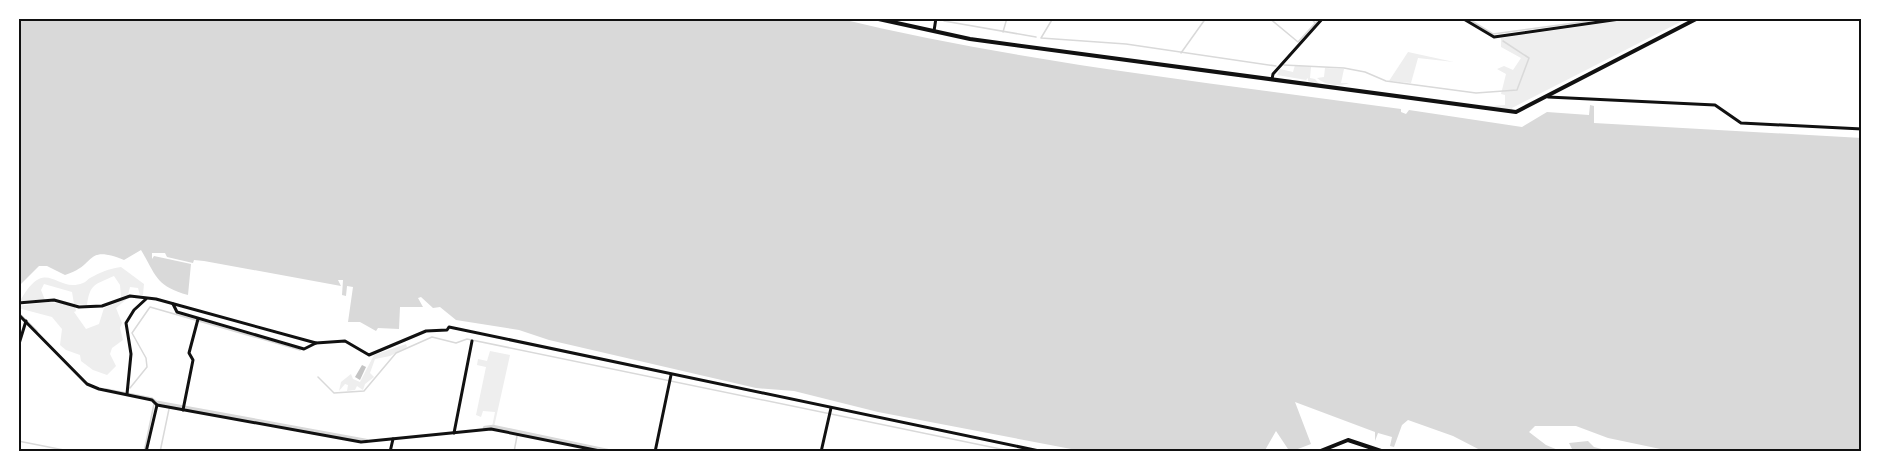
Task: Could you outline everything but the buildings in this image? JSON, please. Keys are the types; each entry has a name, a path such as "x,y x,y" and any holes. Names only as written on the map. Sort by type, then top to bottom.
{"main road":[{"path":"874,18 970,39 1512,112 1522,111 1697,18"},
{"path":"1318,452 1348,440 1384,452"}],"street":[{"path":"934,31 936,18"},
{"path":"1272,80 1273,74 1323,18"},
{"path":"1462,18 1494,37 1627,18"},
{"path":"1548,97 1715,105 1741,123 1862,129"},
{"path":"18,303 54,300 79,307 102,306 130,296 173,303 316,344"},
{"path":"127,393 131,354 126,323 134,310 146,299"},
{"path":"173,303 177,312 198,320 304,349 316,344 345,341 369,355 426,331 447,330 449,327 830,412 1044,452"},
{"path":"18,314 87,384 99,389 152,400 157,405 361,442 491,429 605,452"},
{"path":"183,409 193,360 189,353 198,320"},
{"path":"18,347 26,321"},
{"path":"454,432 472,341"},
{"path":"655,452 670,378"},
{"path":"146,452 157,405"},
{"path":"821,452 830,412"},
{"path":"390,452 393,439"}],"shaded area":[{"path":"18,18 837,18 977,48 1047,60 1401,109 1401,112 1406,114 1409,110 1522,127 1547,112 1589,115 1590,105 1594,106 1594,123 1862,138 1862,452 1670,451 1608,438 1576,426 1535,426 1529,432 1546,445 1563,452 1484,452 1453,436 1408,420 1402,425 1394,447 1390,446 1392,437 1378,433 1375,441 1375,432 1295,402 1311,444 1290,452 1276,431 1264,452 1087,452 878,412 794,391 756,388 549,340 519,330 456,320 440,307 433,308 421,297 418,298 423,307 400,307 399,329 378,328 376,331 360,322 348,322 353,287 347,286 346,296 342,295 343,280 338,280 341,286 204,261 194,260 193,263 167,257 165,253 152,253 152,259 154,256 191,264 188,295 163,284 154,274 141,250 124,260 102,254 96,255 82,267 65,275 47,266 39,266 18,287"},
{"path":"1639,18 1688,18 1512,108 1513,111 1477,107 1505,105 1505,95 1501,94 1506,74 1497,69 1504,66 1513,70 1521,58 1501,47 1501,38"},
{"path":"1408,52 1454,62 1418,58 1411,83 1389,81"},
{"path":"1295,65 1311,67 1310,78 1315,79 1319,84 1308,81 1308,78 1306,80 1277,75 1280,69 1293,72"},
{"path":"1325,68 1344,69 1341,83 1349,83 1332,85 1320,80 1317,78 1324,77"},
{"path":"121,267 144,284 143,295 140,295 138,288 130,287 128,295 121,297 120,285 114,276 94,286 87,305 74,304 72,292 44,284 41,290 45,300 20,301 29,287 37,280 51,278 73,285 84,283 105,271"},
{"path":"128,298 116,308 122,323 120,328 123,340 112,348 110,354 116,366 107,375 93,370 81,361 80,355 60,345 62,329 52,317 18,308 18,306 49,302 71,305 75,307 74,312 86,329 99,324 104,308"},
{"path":"406,344 407,347 390,356 375,359 370,373 374,377 365,384 363,390 357,386 355,390 347,391 348,385 345,384 339,391 341,382 351,374 353,379 360,382 374,355"},
{"path":"490,351 510,355 494,427 492,427 495,412 483,411 481,417 476,415 486,367 477,365 478,359 487,361"},
{"path":"1588,441 1594,447 1613,452 1570,452 1572,449 1569,443"}],"waterway":[{"path":"1003,32 1007,18"},
{"path":"1053,18 1041,38 1126,44 1276,66"},
{"path":"1181,53 1206,18"},
{"path":"1269,18 1298,42 1320,18"},
{"path":"1311,18 1315,23"},
{"path":"1467,18 1493,34 1611,18"},
{"path":"944,21 1036,37"},
{"path":"1284,65 1344,68 1365,72 1386,81 1476,93 1517,90 1529,58 1503,41"},
{"path":"130,388 147,367 146,358 132,333 150,307 300,350"},
{"path":"18,312 37,331"},
{"path":"318,377 334,393 364,391 396,353 432,337 456,343 467,339 1015,452"},
{"path":"106,389 152,398 159,403"},
{"path":"158,403 366,441"},
{"path":"144,452 154,404"},
{"path":"160,452 169,409"},
{"path":"485,428 493,427 612,452"},
{"path":"514,452 517,436"},
{"path":"18,441 74,452"}]}
